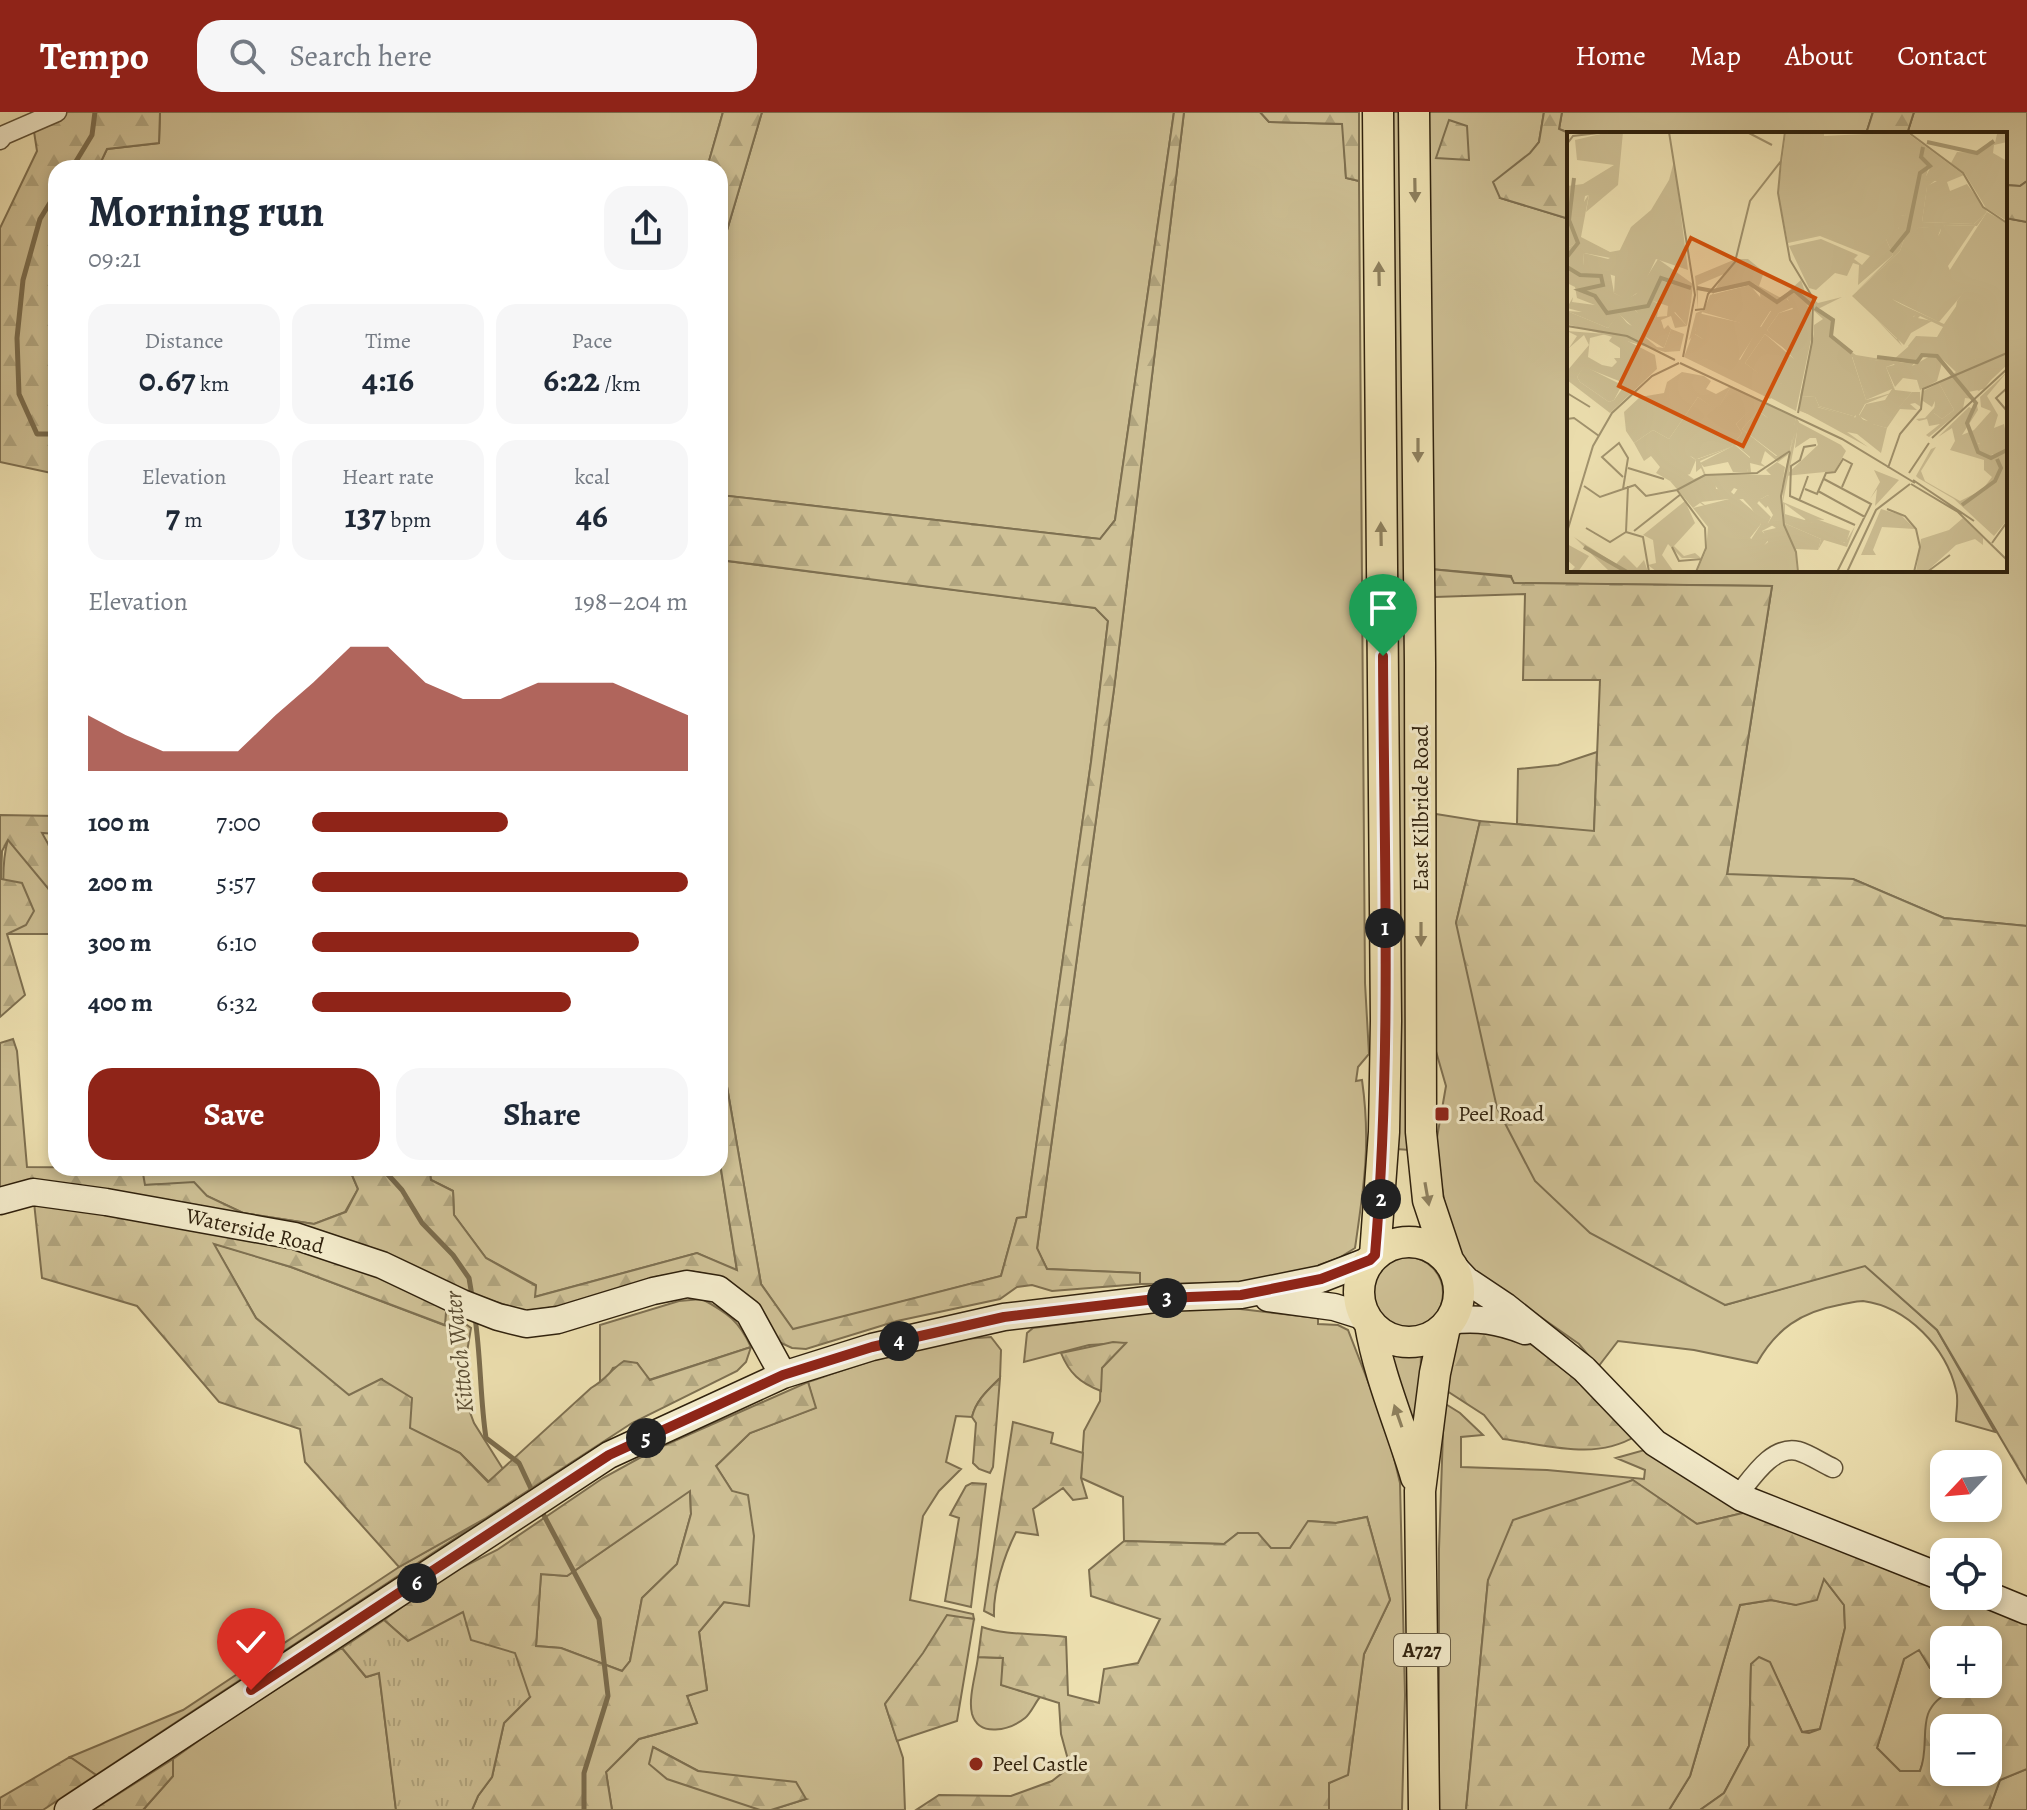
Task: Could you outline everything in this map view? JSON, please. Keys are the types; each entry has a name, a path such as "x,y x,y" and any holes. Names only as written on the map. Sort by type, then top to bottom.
{"main road":[{"name":"East Kilbride Road","path":"1372,1258 1384,1132 1386,1021 1378,112"},
{"name":"East Kilbride Road","path":"1414,112 1421,1132 1428,1200 1449,1262"},
{"path":"1416,1242 1435,1249 1449,1262 1459,1292 1447,1324 1429,1337 1407,1342 1383,1334 1368,1321 1359,1296 1360,1282 1372,1258 1389,1246 1416,1242"},
{"name":"A727","path":"1368,1321 1420,1491"},
{"name":"A727","path":"1424,1810 1420,1491 1435,1373 1447,1324"}],"street":[{"path":"0,140 4,135 50,114"},
{"name":"Waterside Road","path":"0,1201 33,1192 295,1236 382,1265 462,1303 526,1324 558,1320 687,1284 718,1289 749,1313 783,1375"},
{"path":"68,1810 609,1455 783,1375 872,1347 1004,1317 1164,1298 1241,1295 1321,1279 1372,1258"},
{"path":"1449,1262 1466,1280 1505,1306 1584,1369 1655,1443 1738,1495 1930,1572"},
{"path":"1241,1295 1334,1307 1368,1321"},
{"path":"1447,1324 1481,1318 1540,1336"},
{"path":"1738,1495 1772,1457 1785,1450 1798,1451 1833,1468"},
{"path":"2002,1601 2027,1611"}],"green space":[{"path":"31,112 160,112 159,143 107,149 102,160 48,160 48,472 0,462 0,228 37,151"},
{"path":"160,112 723,112 709,160 102,160 107,149 159,143"},
{"path":"723,112 762,112 728,227 728,160 709,160"},
{"path":"762,112 1174,112 1115,520 1100,539 728,496 728,227"},
{"path":"1174,112 1184,112 1114,689 1037,1248 1047,1269 1140,1273 1140,1284 1052,1291 1032,1285 1017,1287 1000,1299 897,1321 806,1349 792,1348 779,1342 762,1310 739,1289 712,1275 690,1271 655,1277 562,1306 525,1311 448,1287 445,1325 291,1267 214,1244 256,1318 349,1395 381,1379 412,1398 410,1428 460,1453 488,1482 624,1361 637,1363 650,1380 751,1347 746,1362 737,1371 632,1423 486,1518 399,1567 305,1462 300,1429 219,1402 137,1306 42,1278 33,1193 0,1201 0,1043 13,1039 17,1051 27,1167 48,1167 48,1176 143,1176 145,1185 194,1182 207,1196 243,1213 314,1224 346,1212 358,1189 352,1176 430,1176 431,1180 453,1191 454,1215 486,1258 536,1286 535,1297 697,1253 737,1270 722,1176 728,1176 728,1092 761,1284 793,1329 1001,1276 1017,1218 1026,1217 1108,621 1095,608 728,561 728,496 1100,539 1115,520"},
{"path":"1184,112 1260,112 1269,122 1343,124 1346,178 1359,181 1365,983 1369,1054 1358,1067 1356,1081 1362,1080 1366,1144 1355,1248 1319,1265 1319,1273 1245,1283 1140,1284 1139,1273 1047,1269 1037,1249 1114,689"},
{"path":"1260,112 1359,112 1359,181 1346,178 1342,124 1269,122"},
{"path":"1388,112 1400,112 1410,1150 1396,1149"},
{"path":"1423,112 1544,112 1539,142 1500,198 1567,218 1567,572 2007,572 2007,218 2027,222 2027,926 1944,918 1853,879 1727,875 1772,586 1513,583 1511,576 1430,569"},
{"path":"1544,112 1562,112 1559,129 1567,132 1567,218 1500,198 1493,182 1539,142"},
{"path":"1562,112 1873,112 1867,132 1567,132 1559,129"},
{"path":"1873,112 1914,112 1908,132 1867,132"},
{"path":"1914,112 2027,112 2027,181 2020,186 2007,185 2007,132 1908,132"},
{"path":"1449,120 1467,126 1469,160 1436,158"},
{"path":"2027,181 2027,222 2007,218 2007,185 2020,186"},
{"path":"728,561 1096,608 1108,621 1091,762 1026,1217 1017,1218 1001,1276 793,1330 761,1284 728,1092"},
{"path":"1430,569 1511,577 1514,583 1772,586 1727,874 1853,879 1944,918 2027,926 2027,1483 1937,1330 1865,1266 1725,1305 1590,1233 1535,1181 1497,1108 1456,923 1480,821 1594,831 1600,680 1523,680 1525,594 1435,597"},
{"path":"1597,752 1594,832 1517,824 1518,769 1558,765"},
{"path":"1436,814 1480,821 1456,923 1725,1305 1865,1265 1937,1330 1995,1432 1956,1421 1957,1394 1944,1359 1910,1321 1880,1305 1857,1301 1801,1317 1772,1341 1757,1363 1694,1350 1618,1341 1598,1367 1579,1344 1465,1264 1448,1222 1435,1149 1446,1086 1431,1034"},
{"path":"0,815 48,816 48,833 42,833 48,844 48,888 8,840 2,851 1,879 22,883 34,911 26,925 7,934 25,995 0,1017"},
{"path":"8,839 48,888 48,934 7,934 3,874"},
{"path":"143,1176 352,1176 358,1189 345,1212 314,1224 243,1213 207,1196 194,1183 144,1185"},
{"path":"430,1176 722,1176 737,1271 697,1253 534,1297 536,1285 486,1258 454,1215 453,1191 431,1180"},
{"path":"213,1243 291,1267 444,1325 446,1310 471,1328 461,1388 474,1423 503,1469 489,1482 460,1453 409,1428 382,1379 349,1396 256,1318"},
{"path":"1407,1257 1427,1263 1437,1273 1443,1293 1437,1313 1427,1323 1407,1329 1387,1323 1377,1313 1371,1293 1377,1273 1387,1263"},
{"path":"702,1299 732,1318 751,1347 649,1380 637,1363 613,1368 604,1383 600,1383 600,1325 679,1301"},
{"path":"1192,1307 1232,1308 1318,1318 1318,1324 1338,1325 1348,1330 1388,1433 1400,1483 1405,1695 1402,1810 1329,1810 1329,1783 1348,1774 1364,1654 1390,1600 1367,1517 1336,1523 1309,1521 1290,1548 1271,1548 1238,1533 1224,1544 1124,1541 1123,1497 1081,1478 1084,1431 1100,1401 1101,1368 1125,1343 1089,1345 1024,1362 1027,1333 1033,1328"},
{"path":"1463,1330 1524,1338 1594,1394 1636,1436 1620,1444 1588,1450 1503,1439 1484,1415 1444,1389 1452,1341"},
{"path":"991,1337 1001,1350 1000,1378 979,1400 972,1417 956,1416 946,1462 961,1469 939,1491 923,1516 910,1600 973,1614 974,1619 947,1616 924,1653 885,1704 903,1758 905,1810 771,1810 806,1799 698,1771 653,1747 760,1810 612,1810 606,1772 639,1739 697,1723 687,1696 707,1689 699,1632 724,1602 749,1605 732,1491 716,1466 750,1433 815,1408 808,1382 921,1347"},
{"path":"1113,1342 1126,1343 1102,1368 1101,1391 1076,1376 1061,1353"},
{"path":"1385,1349 1409,1355 1421,1352 1419,1453"},
{"path":"1000,1378 990,1473 973,1463 976,1423 972,1417 979,1400"},
{"path":"808,1382 816,1408 750,1433 716,1466 732,1491 748,1495 754,1536 749,1606 724,1602 699,1632 707,1690 687,1696 697,1723 639,1739 606,1772 612,1810 472,1810 492,1777 504,1723 530,1697 408,1641 384,1620 445,1576 497,1550 603,1478 654,1450","holes":["690,1491 691,1514 677,1564 642,1598 630,1661 622,1671 561,1648 536,1646 541,1574 567,1576"]},
{"path":"1444,1403 1460,1413 1483,1435 1461,1437 1461,1467 1547,1470 1644,1479 1645,1470 1616,1458 1648,1449 1747,1512 1697,1524 1632,1480 1488,1580 1466,1810 1439,1810 1439,1549"},
{"path":"1013,1422 1053,1433 1051,1443 1083,1453 1081,1478 1087,1498 1073,1500 1063,1488 1033,1509 1038,1535 1016,1532 1000,1573 994,1616 984,1611"},
{"path":"1633,1480 1697,1524 1747,1512 1930,1584 1930,1610 1996,1610 2027,1622 2027,1769 2002,1779 2002,1714 1930,1714 1930,1786 1998,1786 1989,1810 1700,1810 1724,1793 1749,1746 1751,1664 1759,1657 1770,1662 1802,1732 1820,1729 1845,1628 1844,1605 1824,1579 1817,1600 1796,1605 1771,1600 1740,1605 1690,1776 1669,1810 1466,1810 1488,1580 1513,1520","holes":["1930,1626 2002,1626 2002,1698 1938,1700 1926,1721 1920,1771 1900,1771 1877,1748 1904,1659 1919,1650 1930,1668"]},
{"path":"986,1484 971,1607 945,1601 959,1518 950,1515 966,1486"},
{"path":"690,1490 691,1514 677,1564 642,1598 630,1661 622,1671 561,1648 536,1646 541,1574 567,1576"},
{"path":"1367,1517 1390,1600 1364,1654 1348,1775 1329,1783 1329,1810 916,1810 939,1795 1011,1796 1052,1781 1070,1767 1061,1734 1059,1703 1001,1685 1003,1658 978,1657 982,1627 1012,1633 1066,1637 1068,1695 1099,1703 1104,1669 1138,1663 1160,1619 1091,1596 1089,1570 1124,1541 1224,1544 1238,1533 1258,1533 1271,1548 1290,1548 1308,1521 1336,1523"},
{"path":"486,1518 96,1775 70,1757 183,1710 399,1567"},
{"path":"1823,1578 1844,1605 1845,1628 1820,1729 1802,1732 1770,1663 1751,1665 1749,1746 1724,1793 1700,1810 1669,1810 1690,1776 1740,1605 1771,1600 1796,1605"},
{"path":"463,1612 471,1640 515,1653 530,1697 504,1723 492,1777 472,1810 396,1810 379,1673 366,1677 342,1648 384,1620 408,1641"},
{"path":"947,1615 974,1619 957,1721 897,1741 885,1704"},
{"path":"342,1648 366,1677 379,1673 396,1810 143,1810 173,1776 173,1759 232,1717"},
{"path":"1919,1649 1930,1668 1930,1698 1944,1698 1937,1703 1928,1720 1920,1771 1900,1771 1877,1748 1904,1659"},
{"path":"978,1657 1003,1658 1002,1685 1040,1697 1025,1718 996,1730 976,1722 971,1701"},
{"path":"653,1747 698,1771 796,1782 806,1799 771,1810 760,1810 667,1779 649,1764"},
{"path":"70,1757 96,1775 43,1810 0,1810 0,1798"},
{"path":"173,1759 173,1776 143,1810 93,1810"},
{"path":"2027,1769 2027,1810 1989,1810 1998,1786 2002,1786 2002,1779"}],"waterway":[{"name":"Kittoch Water","path":"77,160 92,135 95,112"},
{"name":"Kittoch Water","path":"48,206 40,219 23,280 17,338 19,394 37,434 48,434"},
{"name":"Kittoch Water","path":"389,1176 402,1190 422,1223 453,1255 469,1278 472,1296"},
{"name":"Kittoch Water","path":"475,1318 486,1438 519,1463 534,1495"},
{"name":"Kittoch Water","path":"540,1508 599,1619 608,1696 584,1773 584,1810"}],"place":[{"name":"Peel Road","path":"1442,1114"},
{"name":"Peel Castle","path":"976,1764"}],"route":[{"path":"251,1690 609,1455 783,1375 872,1347 1004,1317 1164,1298 1241,1295 1321,1279 1370,1260 1375,1255 1384,1132 1383,656"}]}
